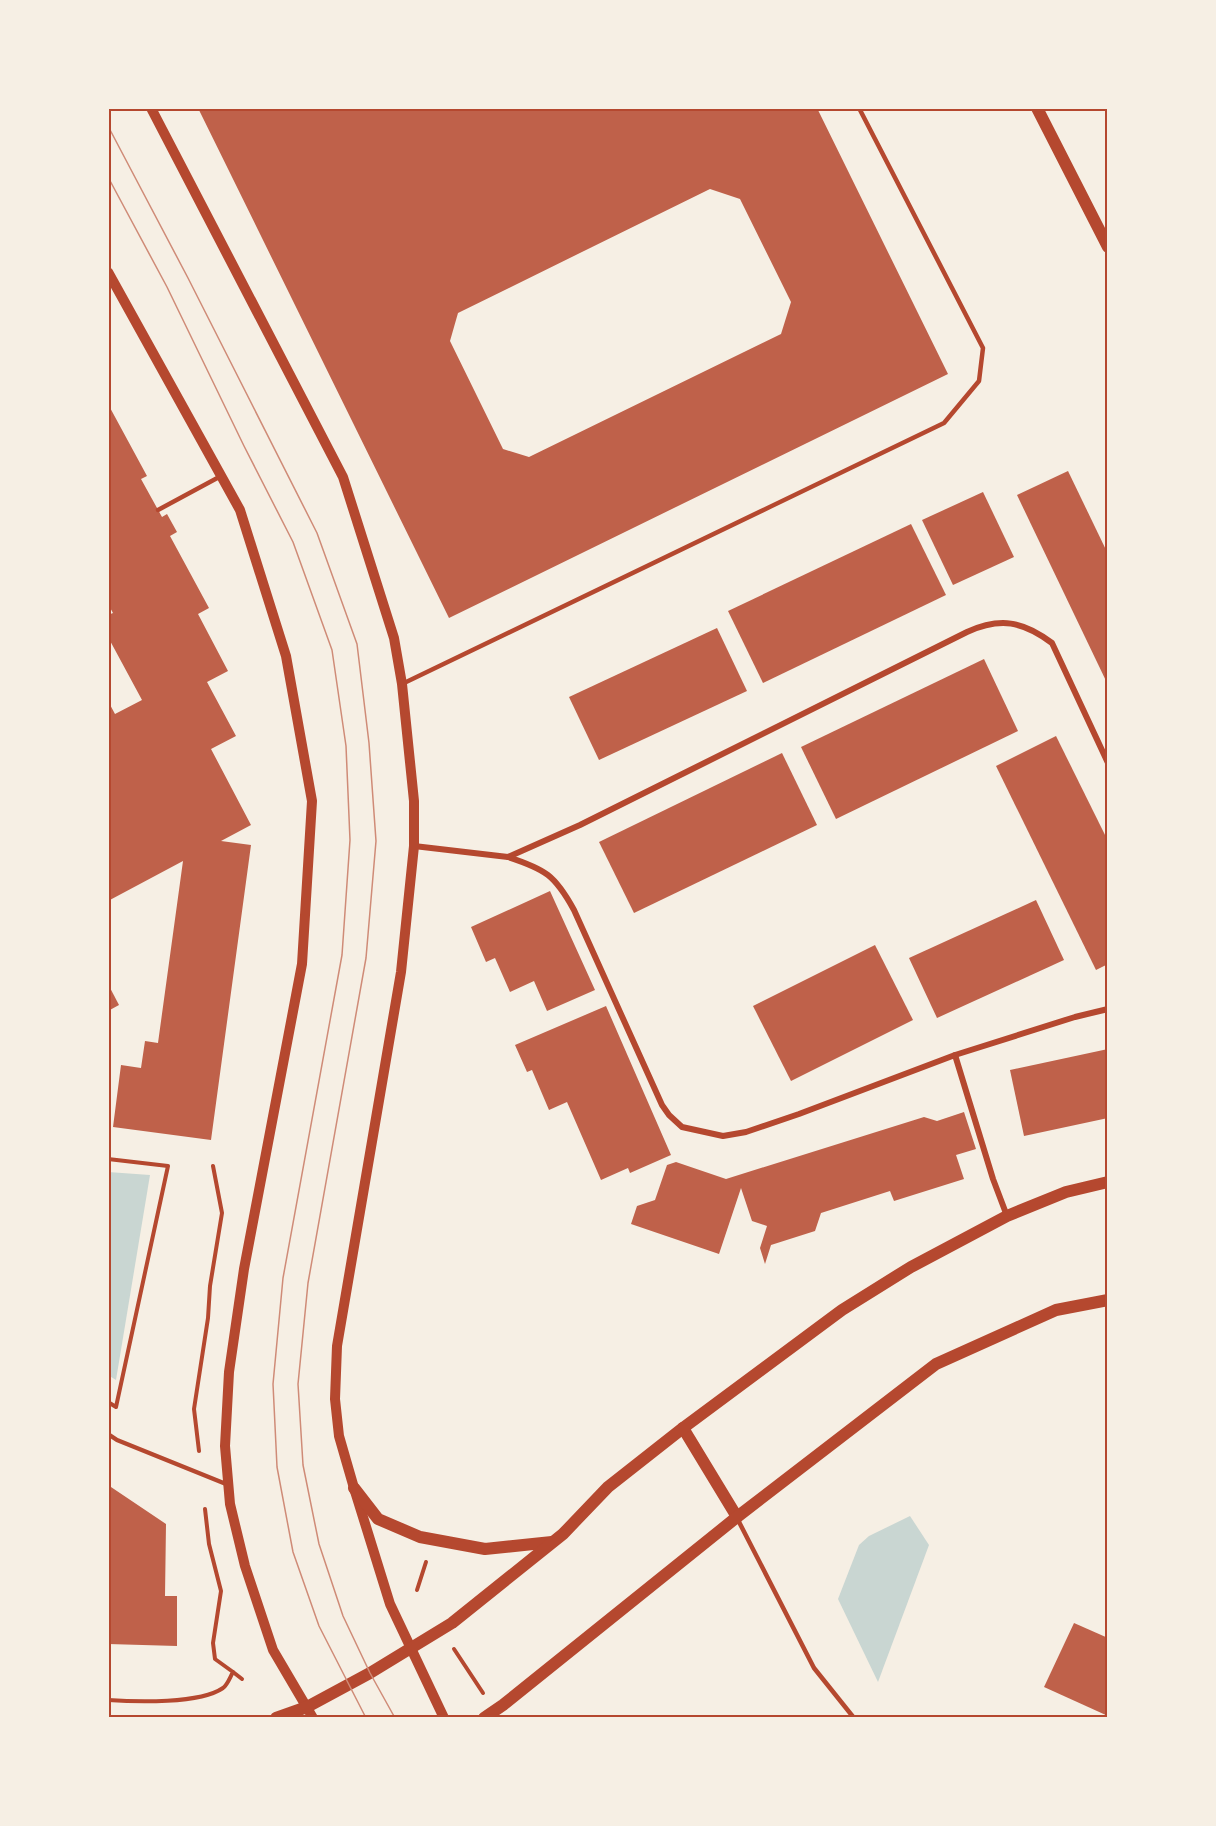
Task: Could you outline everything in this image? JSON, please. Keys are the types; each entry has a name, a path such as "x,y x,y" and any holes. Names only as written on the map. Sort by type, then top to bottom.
{"main road":[{"path":"1037,108 1108,247"},
{"path":"276,1718 310,1712 452,1623 553,1542 608,1486 682,1428 842,1310 911,1267 1007,1216 1066,1192 1108,1182"},
{"path":"484,1718 503,1706 737,1517 936,1364 1056,1310 1108,1300"},
{"path":"682,1428 737,1517"},
{"path":"354,1488 378,1519 420,1538 485,1549 553,1542"}],"street":[{"path":"152,108 343,477 392,631 402,684 414,801 414,846 401,972 337,1346 335,1400 339,1436 384,1586 444,1718"},
{"path":"108,272 240,510 286,656 312,801 302,964 244,1269 229,1372 225,1446 230,1504 245,1566 273,1650 310,1712"},
{"path":"508,857 580,825 967,632 992,623 1013,623 1023,626 1039,633 1052,643 1108,763"},
{"path":"414,846 508,857 535,866 562,888 662,1105 682,1127 723,1136 746,1132 955,1055 1108,1009"},
{"path":"955,1055 993,1179 1007,1216"}],"lane":[{"path":"402,684 944,423 979,381 983,348 859,108"},
{"path":"158,510 221,476"},
{"path":"108,1434 117,1440 229,1485"},
{"path":"737,1517 814,1668 854,1718"}],"path":[{"path":"108,1160 168,1166 116,1407 108,1402"},
{"path":"417,1590 427,1558"},
{"path":"454,1648 485,1697"},
{"path":"233,1672 242,1679"}],"shaded area":[{"path":"108,1172 150,1175 116,1380 108,1375"},
{"path":"910,1516 929,1545 878,1682 838,1599 859,1545 869,1536"}],"building":[{"path":"198,108 817,108 948,374 449,618","holes":["710,189 740,199 791,302 781,334 529,457 503,449 450,341 458,313"]},
{"path":"108,404 147,476 141,479 162,517 167,514 177,532 170,536 209,608 198,614 228,671 207,682 236,736 211,749 251,825 221,841 251,845 211,1140 113,1127 121,1065 141,1068 145,1041 158,1043 183,861 108,901 108,701 115,714 142,700 108,637 108,615 113,613 108,604"},
{"path":"1068,471 1108,554 1108,685 1017,495"},
{"path":"983,492 1014,557 953,585 922,520"},
{"path":"911,524 946,595 763,683 728,611"},
{"path":"717,628 747,691 599,760 569,697"},
{"path":"984,659 1018,731 836,819 801,747"},
{"path":"1056,736 1108,841 1108,964 1096,970 996,766"},
{"path":"782,753 817,825 634,913 599,842"},
{"path":"550,891 595,990 547,1011 534,981 510,992 495,958 486,962 471,927"},
{"path":"1036,900 1064,960 937,1018 909,958"},
{"path":"875,945 913,1020 791,1081 753,1006"},
{"path":"108,984 119,1005 108,1011"},
{"path":"606,1006 671,1155 630,1173 628,1168 601,1180 567,1102 549,1110 532,1070 527,1072 515,1045"},
{"path":"1108,1049 1108,1118 1024,1136 1010,1070"},
{"path":"964,1112 976,1149 956,1155 964,1179 894,1201 890,1191 821,1213 815,1231 771,1245 765,1264 760,1248 767,1226 752,1221 741,1188 719,1254 631,1224 637,1206 655,1200 667,1165 676,1162 726,1179 924,1117 937,1121"},
{"path":"108,1485 166,1524 165,1596 177,1596 177,1646 108,1644"},
{"path":"1074,1623 1108,1638 1108,1716 1044,1687"}],"tram line":[{"path":"108,126 317,533 357,644 369,743 376,841 366,958 308,1283 298,1384 303,1465 319,1544 343,1616 370,1673 395,1718"},
{"path":"108,177 167,287 293,542 332,650 346,746 350,840 342,955 283,1278 273,1384 277,1467 293,1552 319,1626 366,1718"}]}
